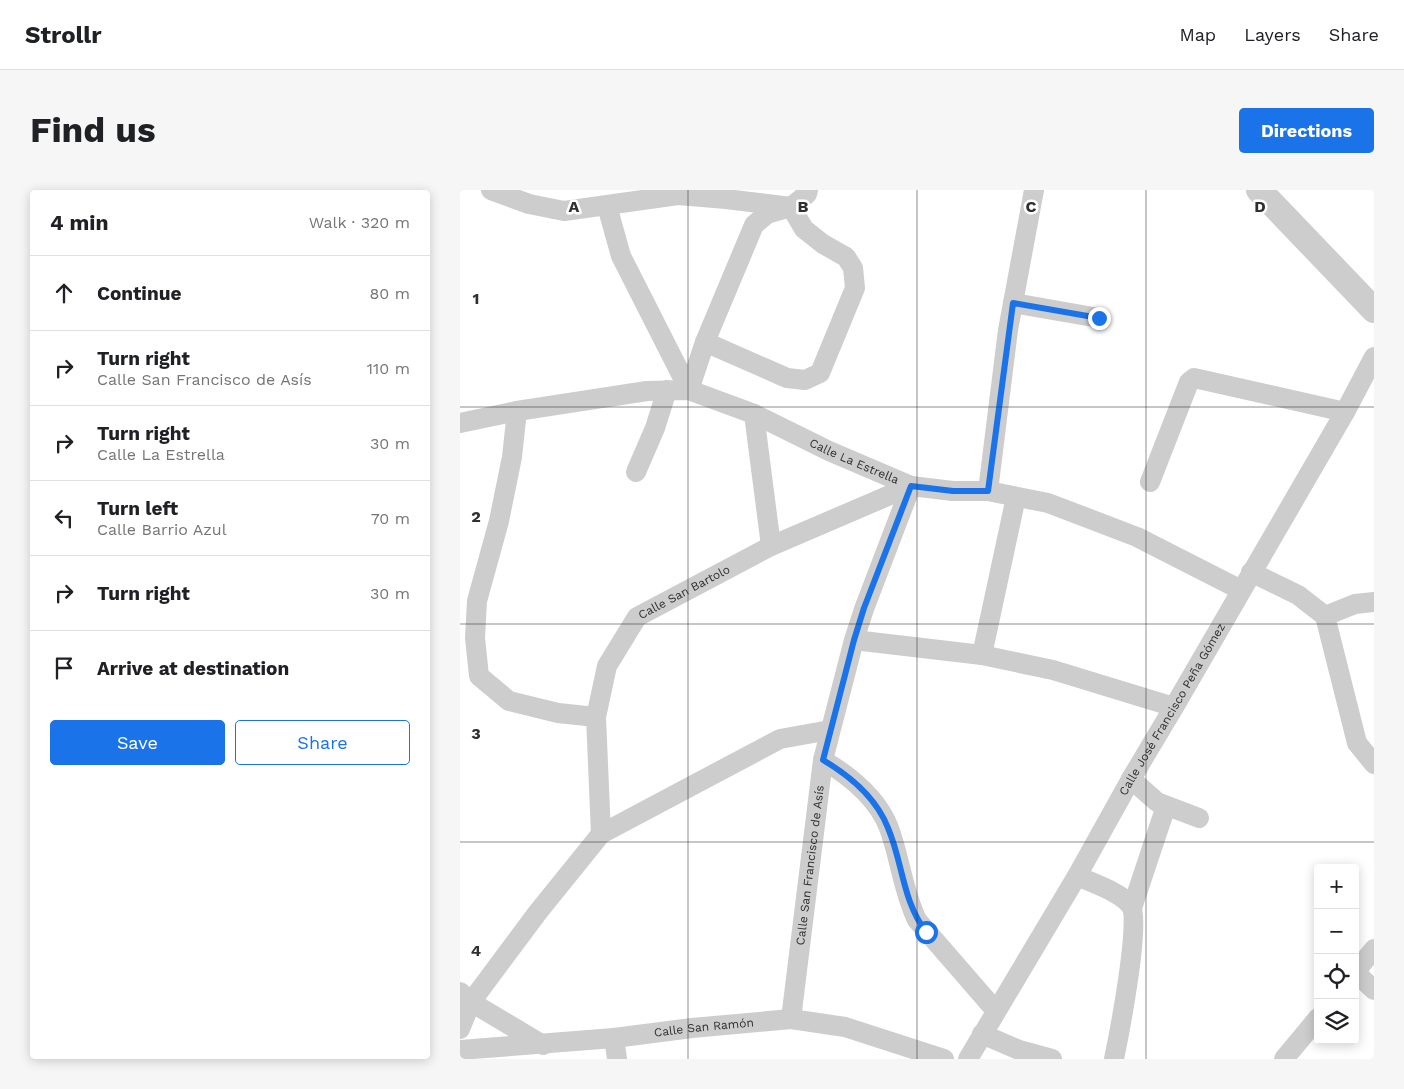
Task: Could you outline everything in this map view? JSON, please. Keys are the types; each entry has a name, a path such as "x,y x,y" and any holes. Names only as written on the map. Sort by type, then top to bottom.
{"street":[{"path":"491,190 529,204 564,211 678,196 726,199 791,207"},
{"path":"689,390 705,342 754,225 768,214 791,207 807,194 808,190"},
{"path":"988,491 1013,303 1034,190"},
{"path":"1259,190 1374,310"},
{"path":"607,206 621,256 689,390"},
{"path":"705,342 787,378 805,380 820,374 855,288 853,268 846,256 823,244 804,229 791,207"},
{"path":"1013,303 1099,318"},
{"name":"Calle José Francisco Peña Gómez","path":"968,1059 1077,876 1130,779 1174,707 1345,412 1374,357"},
{"path":"1150,482 1189,382 1194,378 1345,412"},
{"path":"636,472 655,428 667,390"},
{"name":"Calle La Estrella","path":"460,423 517,411 647,391 689,390 754,414 829,451 911,486 953,491 988,491 1048,503 1136,537 1241,590"},
{"path":"517,411 512,458 499,521 477,601 475,638 479,676 509,701 558,713 596,718"},
{"path":"754,414 771,546"},
{"name":"Calle San Bartolo","path":"601,834 596,718 607,666 637,617 771,546 911,486"},
{"name":"Calle San Francisco de Asís","path":"791,1019 823,760 864,608 911,486"},
{"path":"982,655 1016,497"},
{"path":"1251,572 1298,595 1325,616 1357,743 1374,764"},
{"path":"1325,616 1355,604 1374,602"},
{"path":"854,640 982,655 1053,670 1174,707"},
{"path":"460,1029 466,997 601,834 780,739 830,730"},
{"path":"823,760 842,771 879,808 889,828 910,906 917,920 996,1011"},
{"path":"1130,779 1157,802 1199,818"},
{"path":"1114,1059 1129,975 1134,924 1132,908 1166,806"},
{"path":"1077,876 1124,898 1132,908"},
{"path":"1359,967 1374,949"},
{"path":"1359,976 1374,990"},
{"path":"466,997 543,1044"},
{"name":"Calle San Ramón","path":"460,1050 614,1038 692,1028 791,1019 845,1027 944,1059"},
{"path":"1284,1059 1314,1023"},
{"path":"982,1034 1019,1050 1052,1059"},
{"path":"614,1038 617,1059"}],"route":[{"path":"926,932 910,906 889,828 879,808 842,771 823,760 854,640 864,608 911,486 953,491 988,491 1013,303 1099,318"}]}
